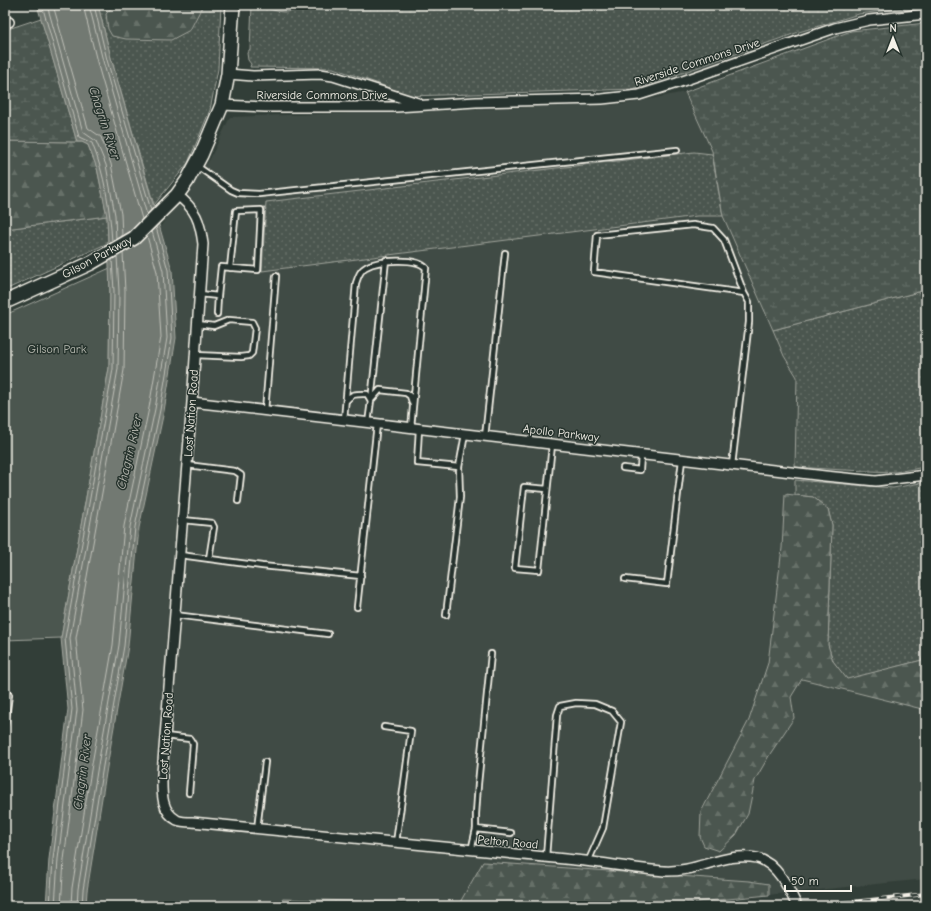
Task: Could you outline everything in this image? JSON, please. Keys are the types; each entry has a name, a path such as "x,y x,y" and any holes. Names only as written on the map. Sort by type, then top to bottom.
{"street":[{"path":"172,200 187,181 196,165 222,105 228,74 233,5"},
{"name":"Riverside Commons Drive","path":"222,105 265,107 396,107 421,104 602,99 639,95 678,83 835,28 869,20 926,14"},
{"name":"Riverside Commons Drive","path":"228,74 252,76 320,74 333,76 421,104"},
{"name":"Gilson Parkway","path":"5,302 91,263 134,238 172,200"},
{"name":"Lost Nation Road","path":"172,200 186,202 194,211 200,223 204,244 162,774 164,807 169,815 178,820 192,822"},
{"name":"Apollo Parkway","path":"192,402 732,466 876,481 926,475"},
{"name":"Pelton Road","path":"192,822 665,871 692,869 731,858 744,856 759,859 769,864 784,881 797,906"}],"lane":[{"path":"196,165 231,190 238,193 259,194 677,150"},
{"path":"217,314 221,267 230,268 258,270 260,210 236,211 230,268"},
{"path":"732,466 749,322 749,302 744,293 724,240 713,228 693,225 597,235 594,272 744,293"},
{"path":"485,437 504,253"},
{"path":"357,608 361,576 373,424 371,401 386,260"},
{"path":"344,420 356,283 360,274 364,268 386,260 418,262 426,268 413,405 417,462 459,467"},
{"path":"266,411 276,276"},
{"path":"200,294 218,296"},
{"path":"195,355 249,356 252,353 255,328 252,322 229,320 214,326 197,324"},
{"path":"371,401 380,390 406,393 410,396 413,405"},
{"path":"346,401 351,395 367,394 371,401"},
{"path":"446,615 460,497 459,467 465,434"},
{"path":"547,489 524,487 515,568 539,570 552,444"},
{"path":"623,468 640,470 641,455"},
{"path":"625,579 667,584 682,460"},
{"path":"187,465 235,471 241,475 238,501"},
{"path":"183,520 212,524 214,527 210,559"},
{"path":"180,555 262,566 361,576"},
{"path":"175,615 328,634"},
{"path":"471,851 476,829 479,768 491,654"},
{"path":"5,695 9,695 5,724"},
{"path":"546,858 557,715 560,706 576,703 595,704 612,711 621,722 603,828 588,862"},
{"path":"384,727 411,731 396,843"},
{"path":"165,736 190,739 193,744 189,793"},
{"path":"257,829 265,762"},
{"path":"476,829 511,833"}],"shaded area":[{"path":"685,92 712,151 723,216 784,356 797,377 794,529 781,673 926,710 926,879 656,906 86,906 87,891 107,767 128,646 139,528 164,411 172,270 160,227 210,159 230,117 625,104"}],"green space":[{"path":"98,5 221,5 218,69 210,110 188,163 154,205 111,58"},
{"path":"114,5 203,5 190,30 171,40 126,39 112,36 108,29 106,14"},
{"path":"252,5 926,5 859,14 799,32 636,89 409,96 333,68 250,67 251,64 248,60 247,53 250,49"},
{"path":"267,5 309,5 293,11 284,12 267,8"},
{"path":"41,18 77,142 5,141 5,30"},
{"path":"926,23 926,290 773,330 723,216 712,151 685,92 851,31"},
{"path":"5,141 82,142 88,145 97,168 107,216 5,229"},
{"path":"694,152 712,154 723,216 697,216 262,271 266,202"},
{"path":"107,216 108,243 5,290 5,229"},
{"name":"Gilson Park","path":"110,268 109,368 61,638 5,640 5,315"},
{"path":"926,290 926,467 895,472 795,467 797,377 784,356 773,330"},
{"path":"795,480 893,488 926,482 926,659 847,680 833,661 828,645 832,525 828,509 813,497 795,495"},
{"path":"785,494 813,497 828,509 832,525 828,645 833,661 847,679 926,659 926,710 802,679 791,697 794,718 755,780 748,814 736,835 719,851 704,846 700,837 701,812 749,720 768,663 782,548"},
{"path":"483,862 749,881 769,884 769,895 656,906 271,906 283,899 459,904"}],"water":[{"name":"Chagrin River","path":"37,5 98,5 111,58 172,270 176,338 164,411 139,528 128,646 107,767 87,891 86,906 46,906 49,859 68,709 61,638 109,368 110,291 107,216 97,168 88,145 82,142 77,142"}],"railway":[{"path":"815,906 926,894"}]}
